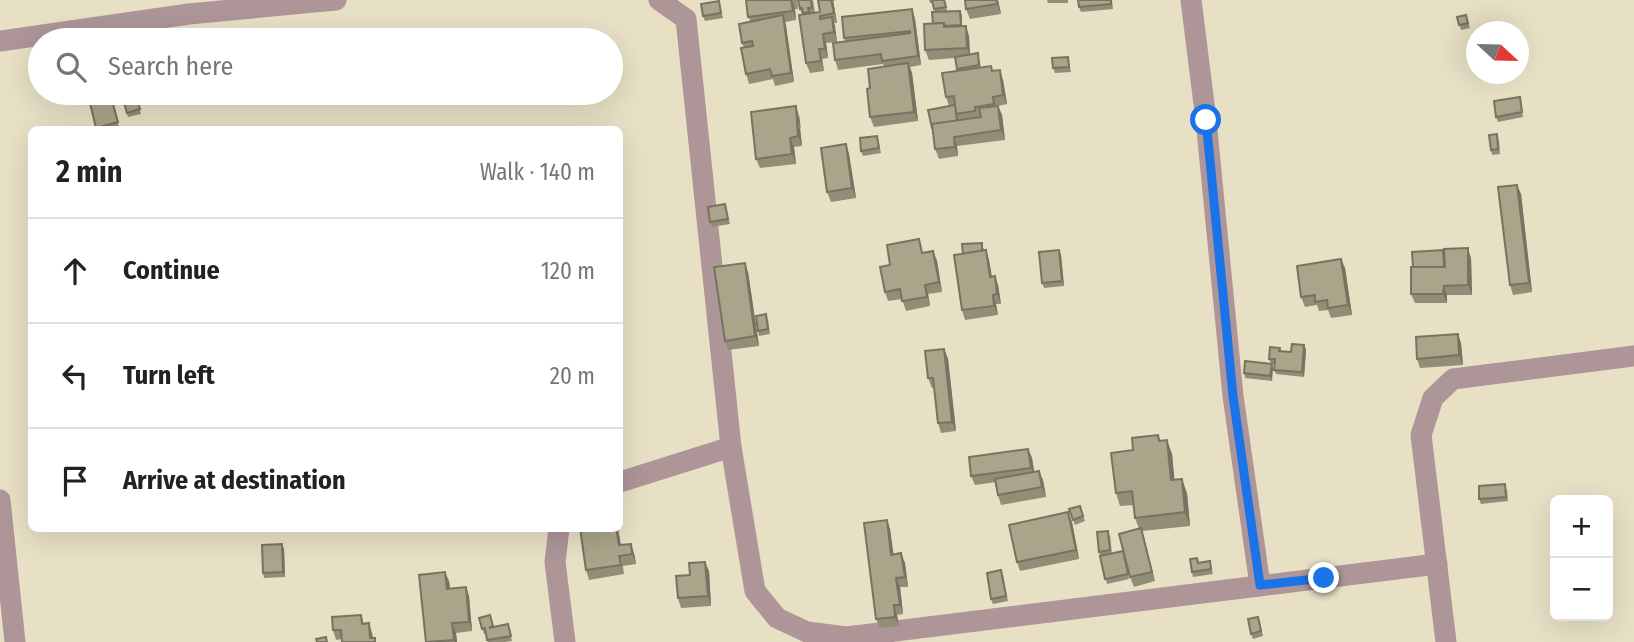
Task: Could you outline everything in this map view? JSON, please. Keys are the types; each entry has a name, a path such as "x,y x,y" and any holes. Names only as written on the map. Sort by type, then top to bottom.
{"street":[{"path":"72,28 189,7 336,0"},
{"path":"659,0 686,19 731,447 755,591 777,618 807,632 847,637 1437,564"},
{"path":"1191,0 1206,120 1233,396 1260,585"},
{"path":"0,41 28,36"},
{"path":"1446,642 1421,435 1433,398 1454,379 1634,356"},
{"path":"623,481 731,447"},
{"path":"0,500 3,552 15,642"},
{"path":"559,532 555,562 565,642"}],"building":[{"path":"746,0 791,0 793,11 748,17"},
{"path":"798,0 811,0 812,8 808,8 809,12 803,13"},
{"path":"818,0 831,0 834,13 820,16 820,19 832,17 834,32 823,34 825,49 819,49 821,61 806,63 799,15 820,12"},
{"path":"932,0 944,0 946,7 934,9"},
{"path":"965,0 997,0 997,4 966,9"},
{"path":"1078,0 1111,0 1111,4 1079,7"},
{"path":"719,1 721,13 703,16 701,4"},
{"path":"912,9 918,56 882,61 881,54 835,60 833,43 910,33 844,38 842,17"},
{"path":"960,11 961,25 933,24 932,12"},
{"path":"783,15 791,73 772,76 770,69 746,74 741,48 753,46 752,41 742,43 739,24"},
{"path":"1466,15 1468,21 1459,25 1457,17"},
{"path":"944,23 944,27 966,26 967,48 925,50 924,24"},
{"path":"978,53 979,65 957,69 955,57"},
{"path":"1068,57 1069,67 1053,68 1052,58"},
{"path":"908,63 914,112 870,117 868,69"},
{"path":"991,66 992,71 1000,70 1003,95 993,97 994,104 956,114 954,96 946,97 942,73"},
{"path":"1520,97 1522,112 1496,117 1494,101"},
{"path":"90,105 113,105 118,122 96,126"},
{"path":"125,105 139,105 140,109 127,113"},
{"path":"955,105 957,121 932,124 932,128 928,110"},
{"path":"796,106 798,136 790,138 792,154 756,159 751,112"},
{"path":"998,106 1001,130 954,137 955,147 935,149 932,124 981,117 979,108"},
{"path":"1497,134 1498,149 1491,150 1489,135"},
{"path":"877,136 879,148 861,151 860,138"},
{"path":"846,144 852,188 827,192 821,148"},
{"path":"1517,185 1529,283 1510,285 1498,187"},
{"path":"725,204 728,219 710,222 708,207"},
{"path":"919,239 922,253 933,251 939,282 925,285 927,297 902,301 900,289 885,292 880,267 890,265 887,245"},
{"path":"982,243 982,251 963,254 962,244"},
{"path":"1468,248 1468,285 1444,286 1443,294 1411,294 1411,267 1445,267 1444,249"},
{"path":"986,250 990,277 995,276 997,294 993,295 994,306 962,310 954,255"},
{"path":"1059,250 1062,281 1042,283 1039,252"},
{"path":"1443,250 1444,267 1413,267 1412,252"},
{"path":"1341,259 1348,305 1328,308 1327,300 1315,302 1315,295 1301,297 1297,266"},
{"path":"745,263 755,336 725,341 714,267"},
{"path":"766,314 768,329 758,331 756,316"},
{"path":"1458,334 1459,355 1417,359 1416,337"},
{"path":"1292,344 1304,345 1302,372 1274,370 1275,359 1269,359 1270,347 1291,352"},
{"path":"944,349 952,422 938,423 933,378 928,378 925,351"},
{"path":"1245,361 1272,364 1270,376 1244,373"},
{"path":"1158,435 1159,441 1167,440 1171,480 1182,479 1185,512 1135,518 1132,491 1116,493 1111,453 1133,450 1132,438"},
{"path":"1028,449 1031,468 971,476 969,457"},
{"path":"1039,471 1042,487 998,495 995,479"},
{"path":"1505,484 1506,497 1479,499 1479,486"},
{"path":"1080,506 1083,516 1073,520 1069,509"},
{"path":"1068,512 1076,550 1017,562 1009,525"},
{"path":"887,520 891,555 901,553 905,577 896,578 900,605 894,605 895,617 876,619 864,523"},
{"path":"1141,528 1152,572 1130,577 1119,534"},
{"path":"1108,531 1110,550 1099,552 1097,532"},
{"path":"581,532 617,532 619,545 631,544 632,554 619,556 621,565 586,570"},
{"path":"282,544 283,572 263,573 262,545"},
{"path":"1123,551 1128,574 1105,579 1100,556"},
{"path":"1197,558 1198,563 1210,561 1211,569 1192,572 1190,559"},
{"path":"705,562 708,596 678,598 676,576 690,575 689,563"},
{"path":"1001,570 1006,596 991,599 987,573"},
{"path":"445,572 447,589 466,587 469,622 452,623 454,640 426,642 419,575"},
{"path":"361,615 362,624 369,623 370,638 375,638 375,642 342,642 341,630 333,630 332,617"},
{"path":"490,615 493,626 489,628 508,624 511,636 487,640 485,628 482,629 479,618"},
{"path":"1258,617 1261,631 1251,634 1248,619"},
{"path":"326,637 327,642 317,642 316,639"}],"route":[{"path":"1206,120 1233,396 1260,585 1324,578"}]}
